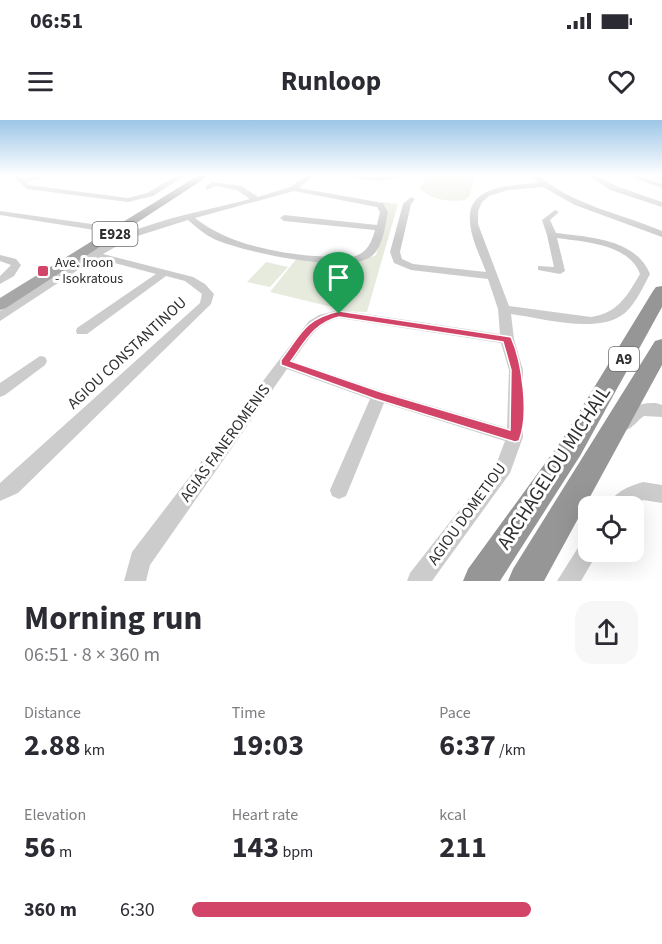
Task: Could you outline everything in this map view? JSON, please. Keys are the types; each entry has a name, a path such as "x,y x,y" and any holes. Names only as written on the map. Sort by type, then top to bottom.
{"highway":[{"name":"ARCHAGELOU MICHAIL","path":"480,581 584,426 662,291"},
{"name":"ARCHAGELOU MICHAIL","path":"525,581 606,448 662,346"}],"main road":[{"name":"E928","path":"0,302 181,197"}],"street":[{"path":"96,197 128,200 147,197"},
{"path":"251,197 257,200"},
{"path":"0,317 93,255 129,236 189,217 268,197"},
{"path":"189,217 209,233 272,252 328,260 363,257 373,250 384,212 380,205 334,197"},
{"name":"AGIOU DOMETIOU","path":"418,581 504,467 515,437 518,407 516,370 507,339 504,309 474,224 472,212 476,203 486,197"},
{"path":"566,197 662,234"},
{"path":"638,197 662,205"},
{"path":"411,199 407,204 394,252 398,261 411,267 493,276"},
{"path":"542,268 560,271 552,235 546,220 555,212"},
{"path":"0,213 120,231"},
{"path":"285,218 379,228"},
{"path":"628,221 662,229"},
{"path":"504,309 591,321 604,320 616,316 625,307 645,274 642,265 618,249 595,241 552,235"},
{"name":"AGIOU CONSTANTINOU","path":"0,492 11,487 205,304 208,294 201,286 189,279 93,255"},
{"path":"0,258 16,265 16,268 0,281"},
{"path":"82,331 164,273"},
{"name":"AGIAS FANEROMENIS","path":"135,581 140,560 313,324 323,318 339,314 507,339"},
{"path":"0,391 40,361"},
{"path":"284,363 379,396 515,437"},
{"path":"339,490 379,396"},
{"path":"606,448 633,413 644,409 662,411"},
{"path":"628,496 655,491 662,494"},
{"path":"568,581 580,562"}],"shaded area":[{"path":"434,197 468,197 465,200"},
{"path":"381,203 398,204 367,312 339,311 332,307 270,292 297,258 347,262 376,255 388,212"},
{"path":"266,262 288,267 270,287 247,282"}],"place":[{"name":"Ave. Iroon - Isokratous","path":"43,271"}],"route":[{"path":"339,314 507,339 516,370 518,407 515,437 379,396 284,363 313,324 323,318 339,314"}]}
